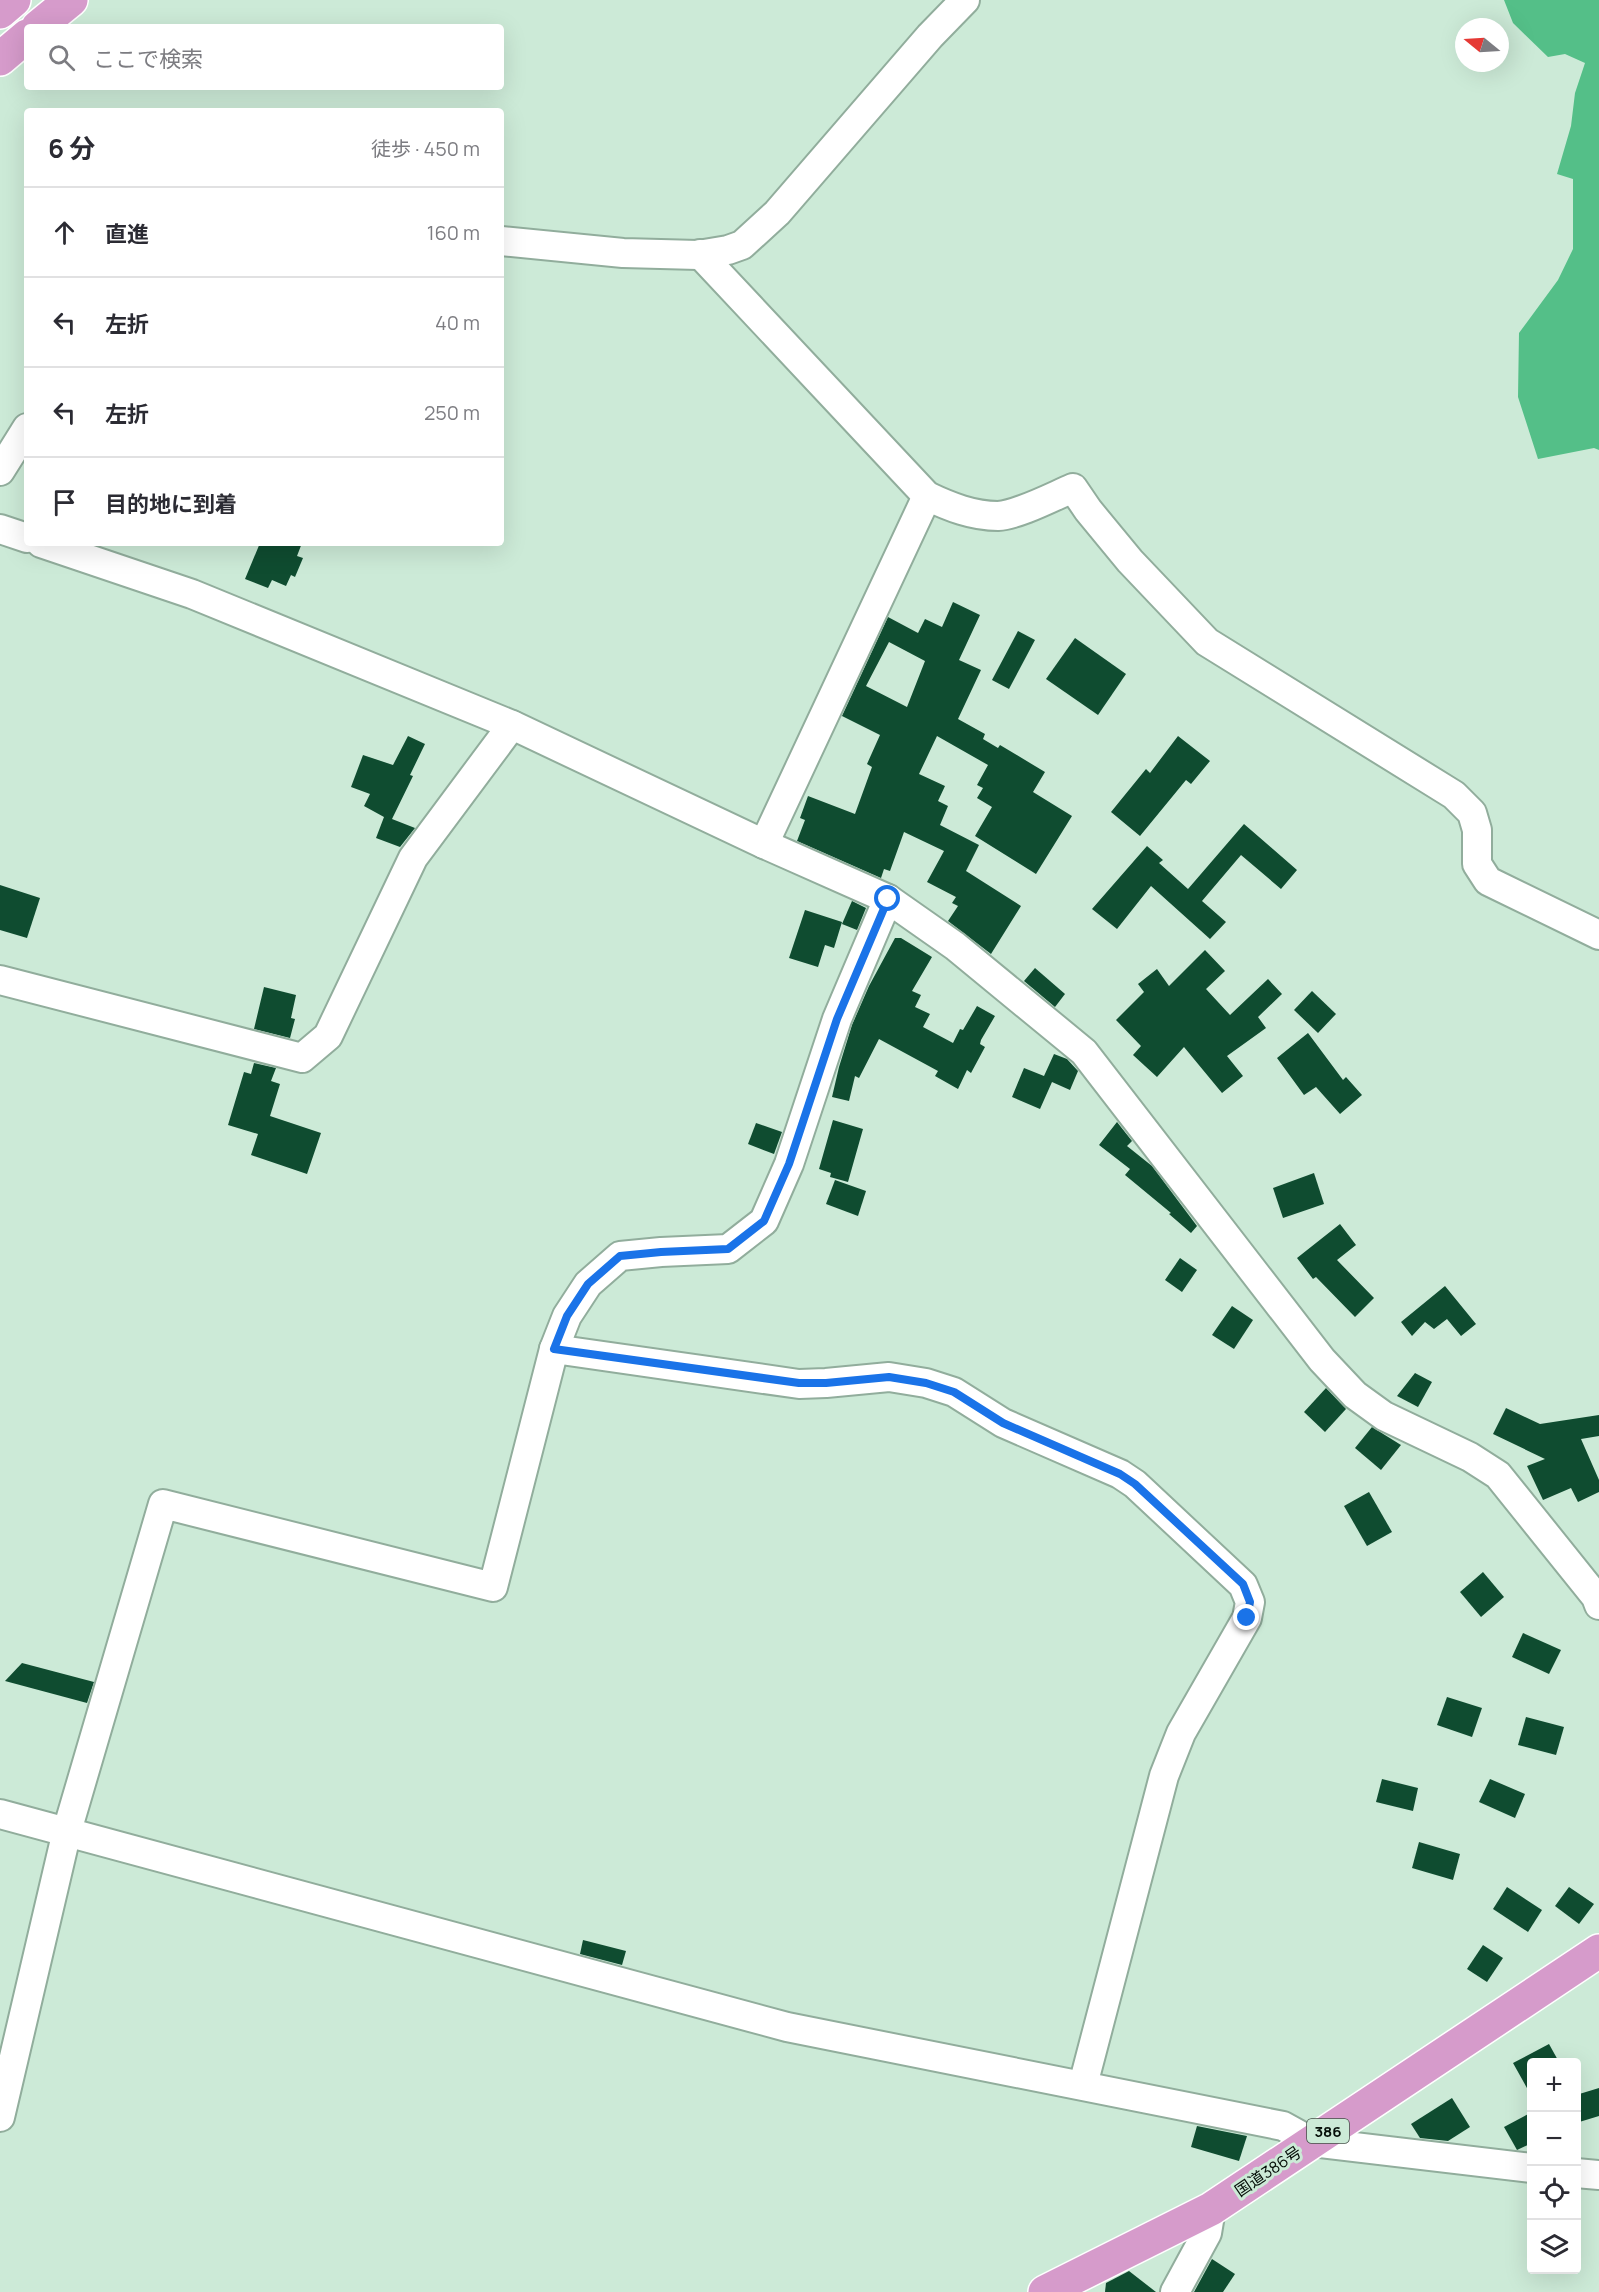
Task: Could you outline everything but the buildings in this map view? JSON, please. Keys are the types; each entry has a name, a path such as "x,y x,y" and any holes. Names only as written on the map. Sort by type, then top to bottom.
{"highway":[{"path":"0,12 14,0"},
{"path":"42,24 71,0"},
{"path":"0,59 24,39"},
{"name":"国道386号","path":"1045,2292 1211,2209 1599,1951"}],"street":[{"path":"504,241 623,253 700,255 742,245 777,213 930,36 965,0"},
{"path":"700,255 927,496 956,510 1000,516 1072,488 1130,561 1207,642 1454,795 1472,813 1477,831 1477,864 1488,881 1599,935"},
{"path":"0,471 24,433"},
{"path":"764,844 927,496"},
{"path":"0,529 24,537"},
{"path":"50,546 192,594 512,725 764,844 888,899 954,946 1084,1052 1328,1367 1355,1395 1384,1416 1470,1457 1498,1475 1598,1599"},
{"path":"0,980 302,1058 328,1036 413,858 512,725"},
{"path":"0,2117 67,1832 163,1504 493,1587 554,1349 567,1316 588,1284 620,1256 728,1249 764,1221 789,1164 837,1019 888,899"},
{"path":"554,1349 799,1383 889,1377 926,1383 954,1392 1003,1423 1120,1474 1135,1484 1243,1584 1250,1602 1247,1618 1181,1733 1164,1776 1083,2085"},
{"path":"0,1814 786,2027 1283,2126 1312,2142 1527,2167"},
{"path":"1581,2173 1599,2175"},
{"path":"1175,2292 1207,2233 1211,2209"}],"shaded area":[{"path":"1504,0 1599,0 1599,450 1594,448 1538,459 1518,397 1519,333 1558,280 1573,249 1573,179 1557,174 1571,126 1575,93 1585,63 1565,54 1548,57 1513,23"}],"route":[{"path":"888,899 837,1019 789,1164 764,1221 728,1249 620,1256 588,1284 567,1316 554,1349 799,1383 889,1377 926,1383 954,1392 1003,1423 1120,1474 1135,1484 1243,1584 1250,1602 1247,1618"}]}
